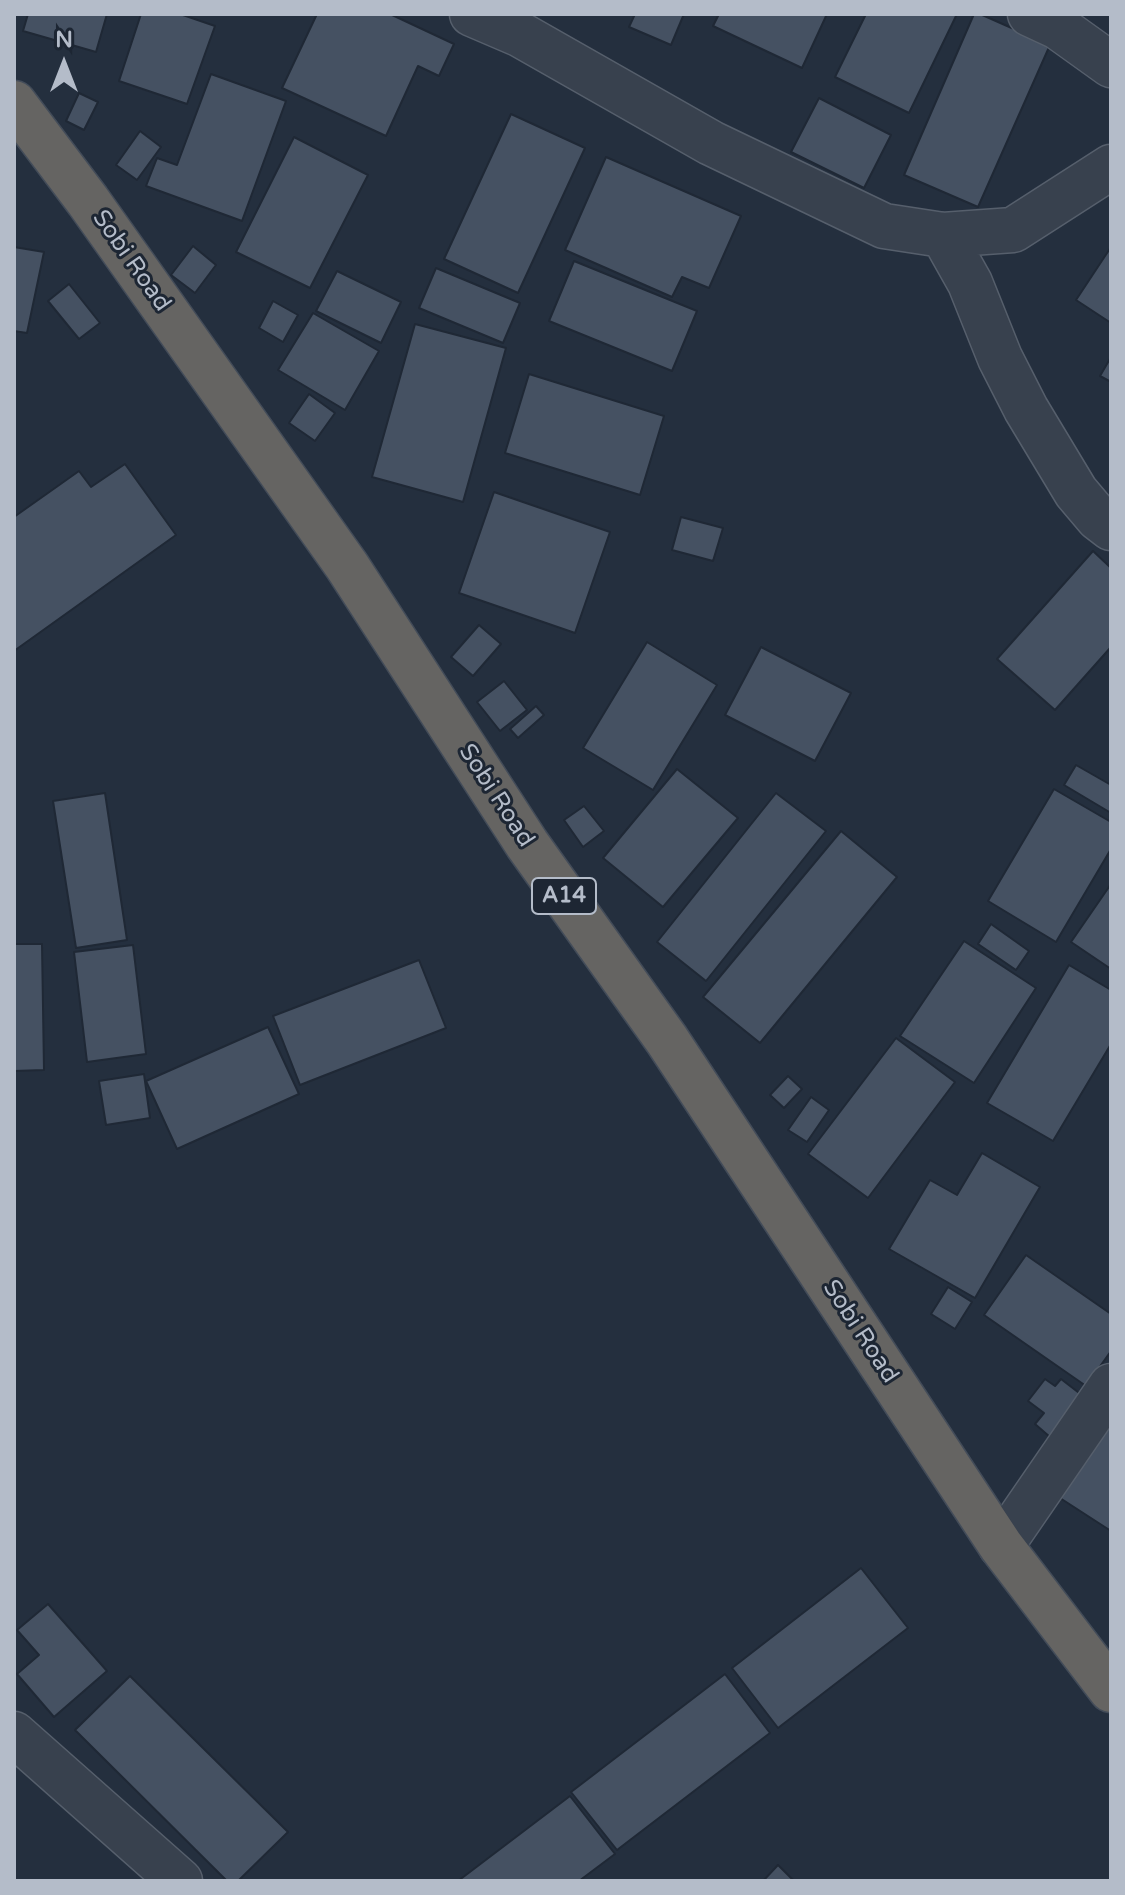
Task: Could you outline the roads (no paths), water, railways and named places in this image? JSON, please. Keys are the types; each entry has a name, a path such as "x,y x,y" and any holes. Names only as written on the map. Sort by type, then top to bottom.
{"highway":[{"name":"Sobi Road","path":"14,103 88,201 347,566 527,844 667,1040 1001,1546 1111,1690"}],"street":[{"path":"472,14 521,35 711,143 884,226 943,235 1013,230 1111,167"},
{"path":"1030,14 1058,27 1111,65"},
{"path":"943,235 970,283 1000,358 1026,409 1076,492 1111,528"},
{"path":"1001,1546 1111,1386"},
{"path":"14,1734 180,1881"}]}
